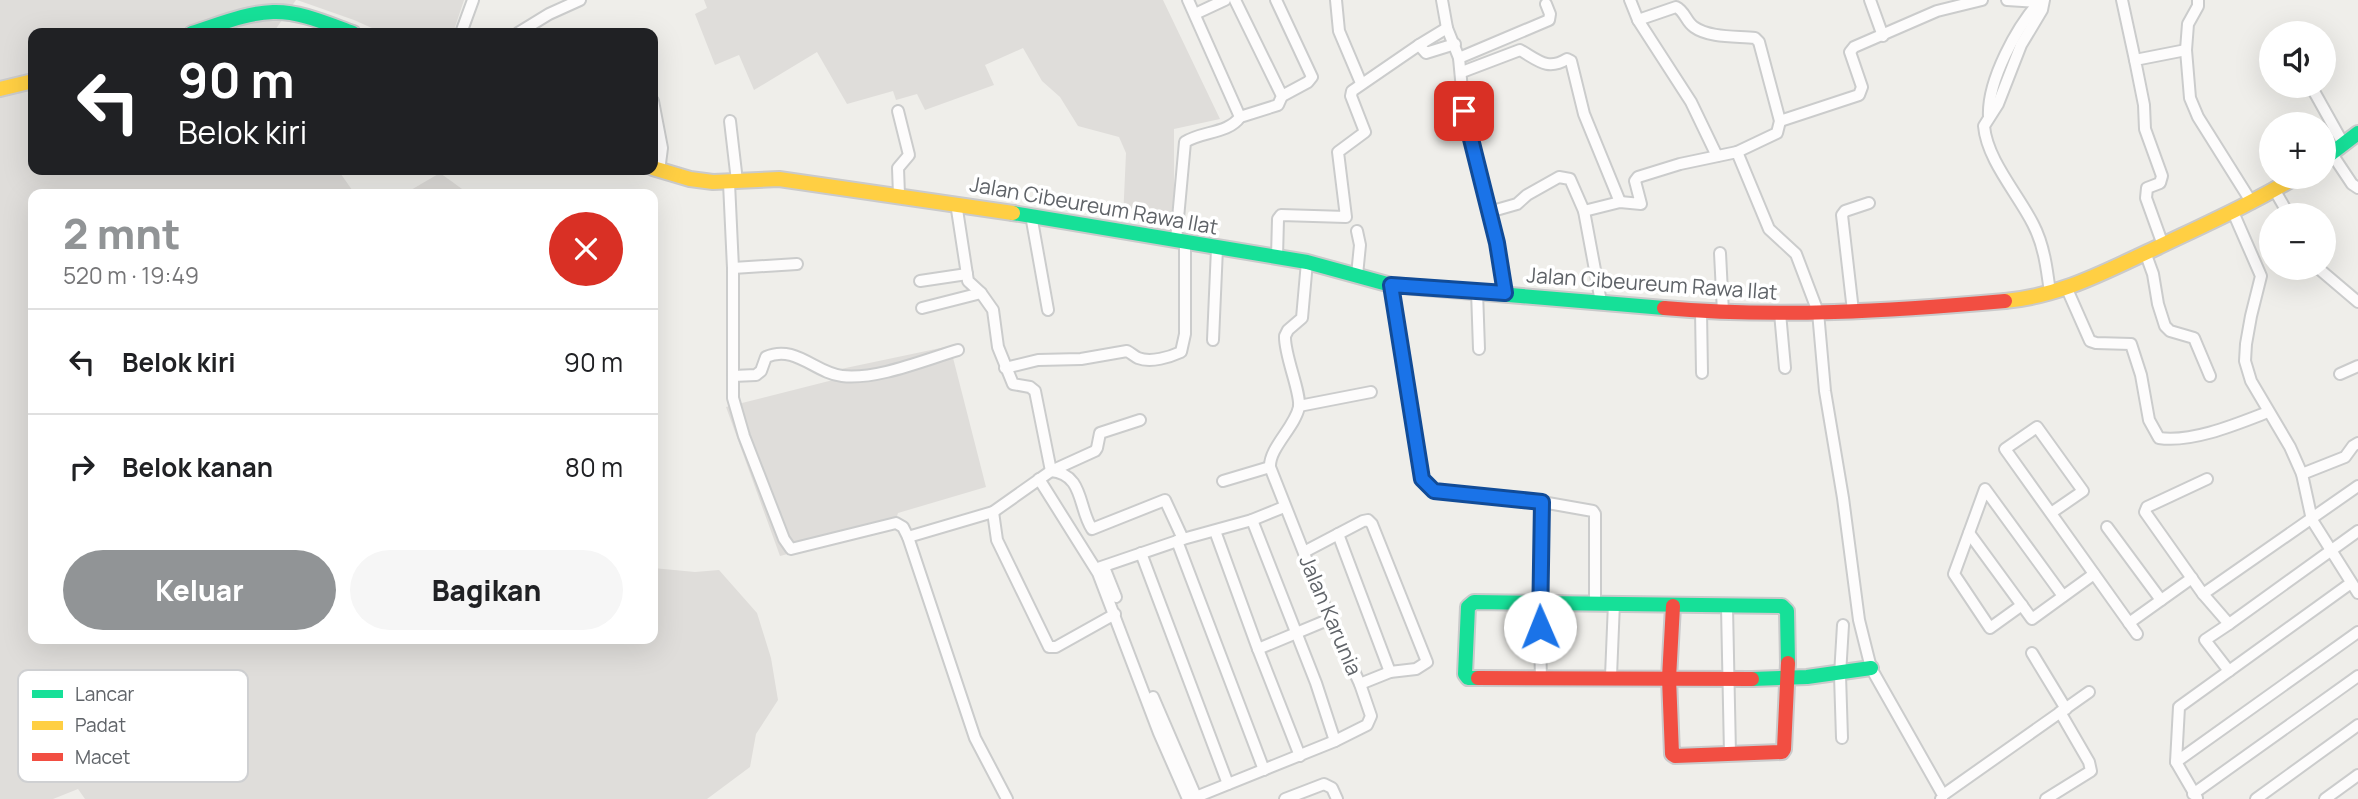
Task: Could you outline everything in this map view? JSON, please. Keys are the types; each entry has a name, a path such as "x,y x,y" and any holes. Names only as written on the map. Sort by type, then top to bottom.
{"street":[{"path":"463,28 473,0"},
{"path":"526,28 549,13 580,0"},
{"path":"1188,0 1240,117"},
{"path":"1195,14 1225,0"},
{"path":"1235,0 1282,96"},
{"path":"1005,368 1038,360 1081,359 1127,351 1138,358 1153,359 1181,352 1184,347 1185,313 1180,241 1185,142 1235,124 1240,117 1278,105 1282,96 1312,77 1276,0"},
{"path":"1336,0 1339,31 1362,83"},
{"path":"1630,0 1638,20 1683,88 1717,156"},
{"path":"1870,0 1883,36"},
{"path":"1780,121 1859,95 1862,87 1850,52 1854,47 1937,11 1982,0"},
{"path":"2007,0 2041,1 2042,10 2021,45 1998,104 1984,126 1985,137 2035,228 2044,252 2050,293"},
{"path":"2122,0 2144,105 2145,129 2162,176 2160,183 2147,188 2146,198 2163,245"},
{"path":"2198,0 2198,6 2188,24 2186,50 2190,98 2198,117 2252,203"},
{"path":"1446,2 1447,28 1459,58 1464,111 1497,243 1505,293"},
{"path":"1459,58 1549,20 1546,4"},
{"path":"1584,211 1620,202 1639,204 1642,202 1635,181 1638,177 1661,169 1737,152 1777,133 1780,121 1761,46 1755,38 1704,32 1692,26 1681,9 1676,7 1638,20"},
{"path":"209,28 259,13 276,11 338,28"},
{"path":"1277,257 1278,219 1282,215 1346,217 1338,152 1365,132 1351,96 1355,87 1447,28"},
{"path":"1419,45 1426,53 1455,44"},
{"path":"1462,72 1520,50 1549,65 1557,65 1567,59 1571,61 1584,114 1620,202"},
{"path":"2135,60 2186,50"},
{"path":"0,89 28,82"},
{"path":"2318,98 2344,145"},
{"path":"898,111 909,155 898,167 899,195"},
{"path":"730,121 733,182 733,398 738,421 789,547 791,549 837,539 896,523 903,527 975,738 1007,799"},
{"path":"658,127 662,148 658,163"},
{"path":"2336,150 2358,133"},
{"path":"1737,152 1769,229 1796,254 1818,312 1825,391 1859,620 1871,668 1942,797 2089,692"},
{"path":"2336,165 2358,188"},
{"name":"Jalan Cibeureum Rawa Ilat","path":"658,171 690,179 733,182 779,179 956,203 1307,262 1391,285 1702,312 1780,313 1853,312 2028,299 2067,289 2278,189"},
{"path":"1489,212 1517,204 1527,195 1559,177 1570,179 1584,211 1601,302"},
{"path":"2275,191 2282,203"},
{"path":"956,203 969,283 981,293 993,310 994,330 1005,368 1014,385 1028,386 1035,391 1051,471"},
{"path":"1853,312 1842,215 1845,211 1869,203"},
{"path":"2233,212 2262,276 2251,316 2245,361 2251,381 2290,447 2302,474 2312,520 2330,552 2356,588 2179,707 2176,762 2195,796 2358,676"},
{"path":"1031,215 1048,310"},
{"path":"1357,231 1360,245 1357,275"},
{"path":"1213,340 1217,248"},
{"path":"2145,252 2165,326 2170,331 2194,338 2210,376"},
{"path":"1720,253 1723,312"},
{"path":"1223,481 1270,467 1270,460 1299,406 1284,342 1288,330 1302,318 1307,262"},
{"path":"733,268 797,264"},
{"path":"920,281 967,274"},
{"path":"2331,280 2356,297"},
{"path":"1391,285 1422,479 1434,491 1589,509 1595,514 1595,603"},
{"path":"2067,289 2090,341 2132,344 2149,420 2159,438 2181,438 2229,427 2268,412"},
{"path":"1477,291 1479,349"},
{"path":"922,308 981,293"},
{"path":"1702,312 1702,373"},
{"path":"1780,313 1785,368"},
{"path":"733,376 756,375 761,371 766,357 772,355 798,356 832,374 854,377 958,350"},
{"path":"2340,374 2358,366"},
{"path":"1299,406 1371,393"},
{"path":"908,537 993,512 1051,471 1095,451 1100,433 1140,421"},
{"path":"2051,513 2083,491 2037,428 2005,449 2137,634"},
{"path":"2302,474 2345,457 2358,443"},
{"name":"Jalan Karunia","path":"1270,467 1329,619 1360,684 1371,716 1367,724 1335,741"},
{"path":"1051,471 1066,475 1077,487 1092,529 1165,500 1264,770"},
{"path":"1038,479 1100,568 1193,798"},
{"path":"2207,479 2147,507 2145,512 2203,594 2229,624"},
{"path":"2203,594 2358,486"},
{"path":"2022,605 1990,628 1954,574 1985,489 2063,596"},
{"path":"1541,678 1539,602 1542,502"},
{"path":"1100,568 1180,540 1252,520 1284,507"},
{"path":"993,512 998,540 1049,647 1056,647 1115,614"},
{"path":"1193,798 1335,741 1252,520"},
{"path":"1304,552 1363,521 1368,520 1372,524 1427,662 1416,669 1390,672 1360,684"},
{"path":"2107,527 2161,600"},
{"path":"1215,531 1300,755"},
{"path":"2229,671 2205,640 2358,531"},
{"path":"1969,533 2032,619 2094,574"},
{"path":"1338,534 1390,672"},
{"path":"1141,553 1228,784"},
{"path":"1100,568 1159,733 1193,798"},
{"path":"2129,623 2192,578"},
{"path":"1673,607 1669,678 1672,754 1778,754 1784,749 1788,680 1785,607 1470,603 1465,674 1468,678 1611,677 1669,678 1788,680 1840,675 1871,668"},
{"path":"1611,677 1614,603"},
{"path":"1727,607 1730,754"},
{"path":"1258,649 1329,619"},
{"path":"1842,738 1840,675 1843,625"},
{"path":"2176,762 2358,632"},
{"path":"2032,653 2089,762 2091,771 2046,799"},
{"path":"2256,799 2358,724"},
{"path":"2325,799 2358,775"},
{"path":"1285,799 1324,784 1332,788 1337,799"}],"shaded area":[{"path":"0,0 296,0 276,28 28,28 28,175 342,175 351,189 28,189 28,644 658,644 658,568 695,572 719,570 757,613 771,658 778,700 756,734 750,767 707,799 85,799 78,789 53,799 0,799"},
{"path":"297,0 464,0 455,28 372,28"},
{"path":"704,0 1163,0 1220,119 1174,129 1174,203 1168,225 1123,219 1126,153 1119,137 1078,126 1060,97 1042,81 1023,48 985,65 994,85 925,110 917,94 896,100 893,91 847,104 817,52 754,90 739,55 715,65 695,14 707,8"},
{"path":"437,175 443,175 462,189 413,189"},
{"path":"950,346 986,487 898,513 894,526 780,556 726,407 837,379 836,370"}],"traffic: fast":[{"path":"208,28 242,17 273,12 304,16 340,28"},
{"path":"2336,150 2358,133"},
{"path":"1013,213 1307,262 1391,285 1664,308"},
{"path":"1478,678 1468,678 1465,674 1468,607 1474,602 1782,606 1787,611 1788,663"},
{"path":"1752,679 1807,677 1871,668"}],"traffic: slow":[{"path":"0,89 28,82"},
{"path":"658,169 690,179 713,182 779,179 1013,213"},
{"path":"2005,301 2045,294 2101,274 2275,189"}],"traffic: jam":[{"path":"1664,308 1791,313 1920,308 2005,301"},
{"path":"1673,606 1669,678 1672,754 1675,756 1782,752 1788,663"},
{"path":"1478,678 1752,679"}],"route":[{"path":"1464,111 1497,243 1505,293 1391,285 1422,479 1434,491 1542,502 1540,627"}]}
